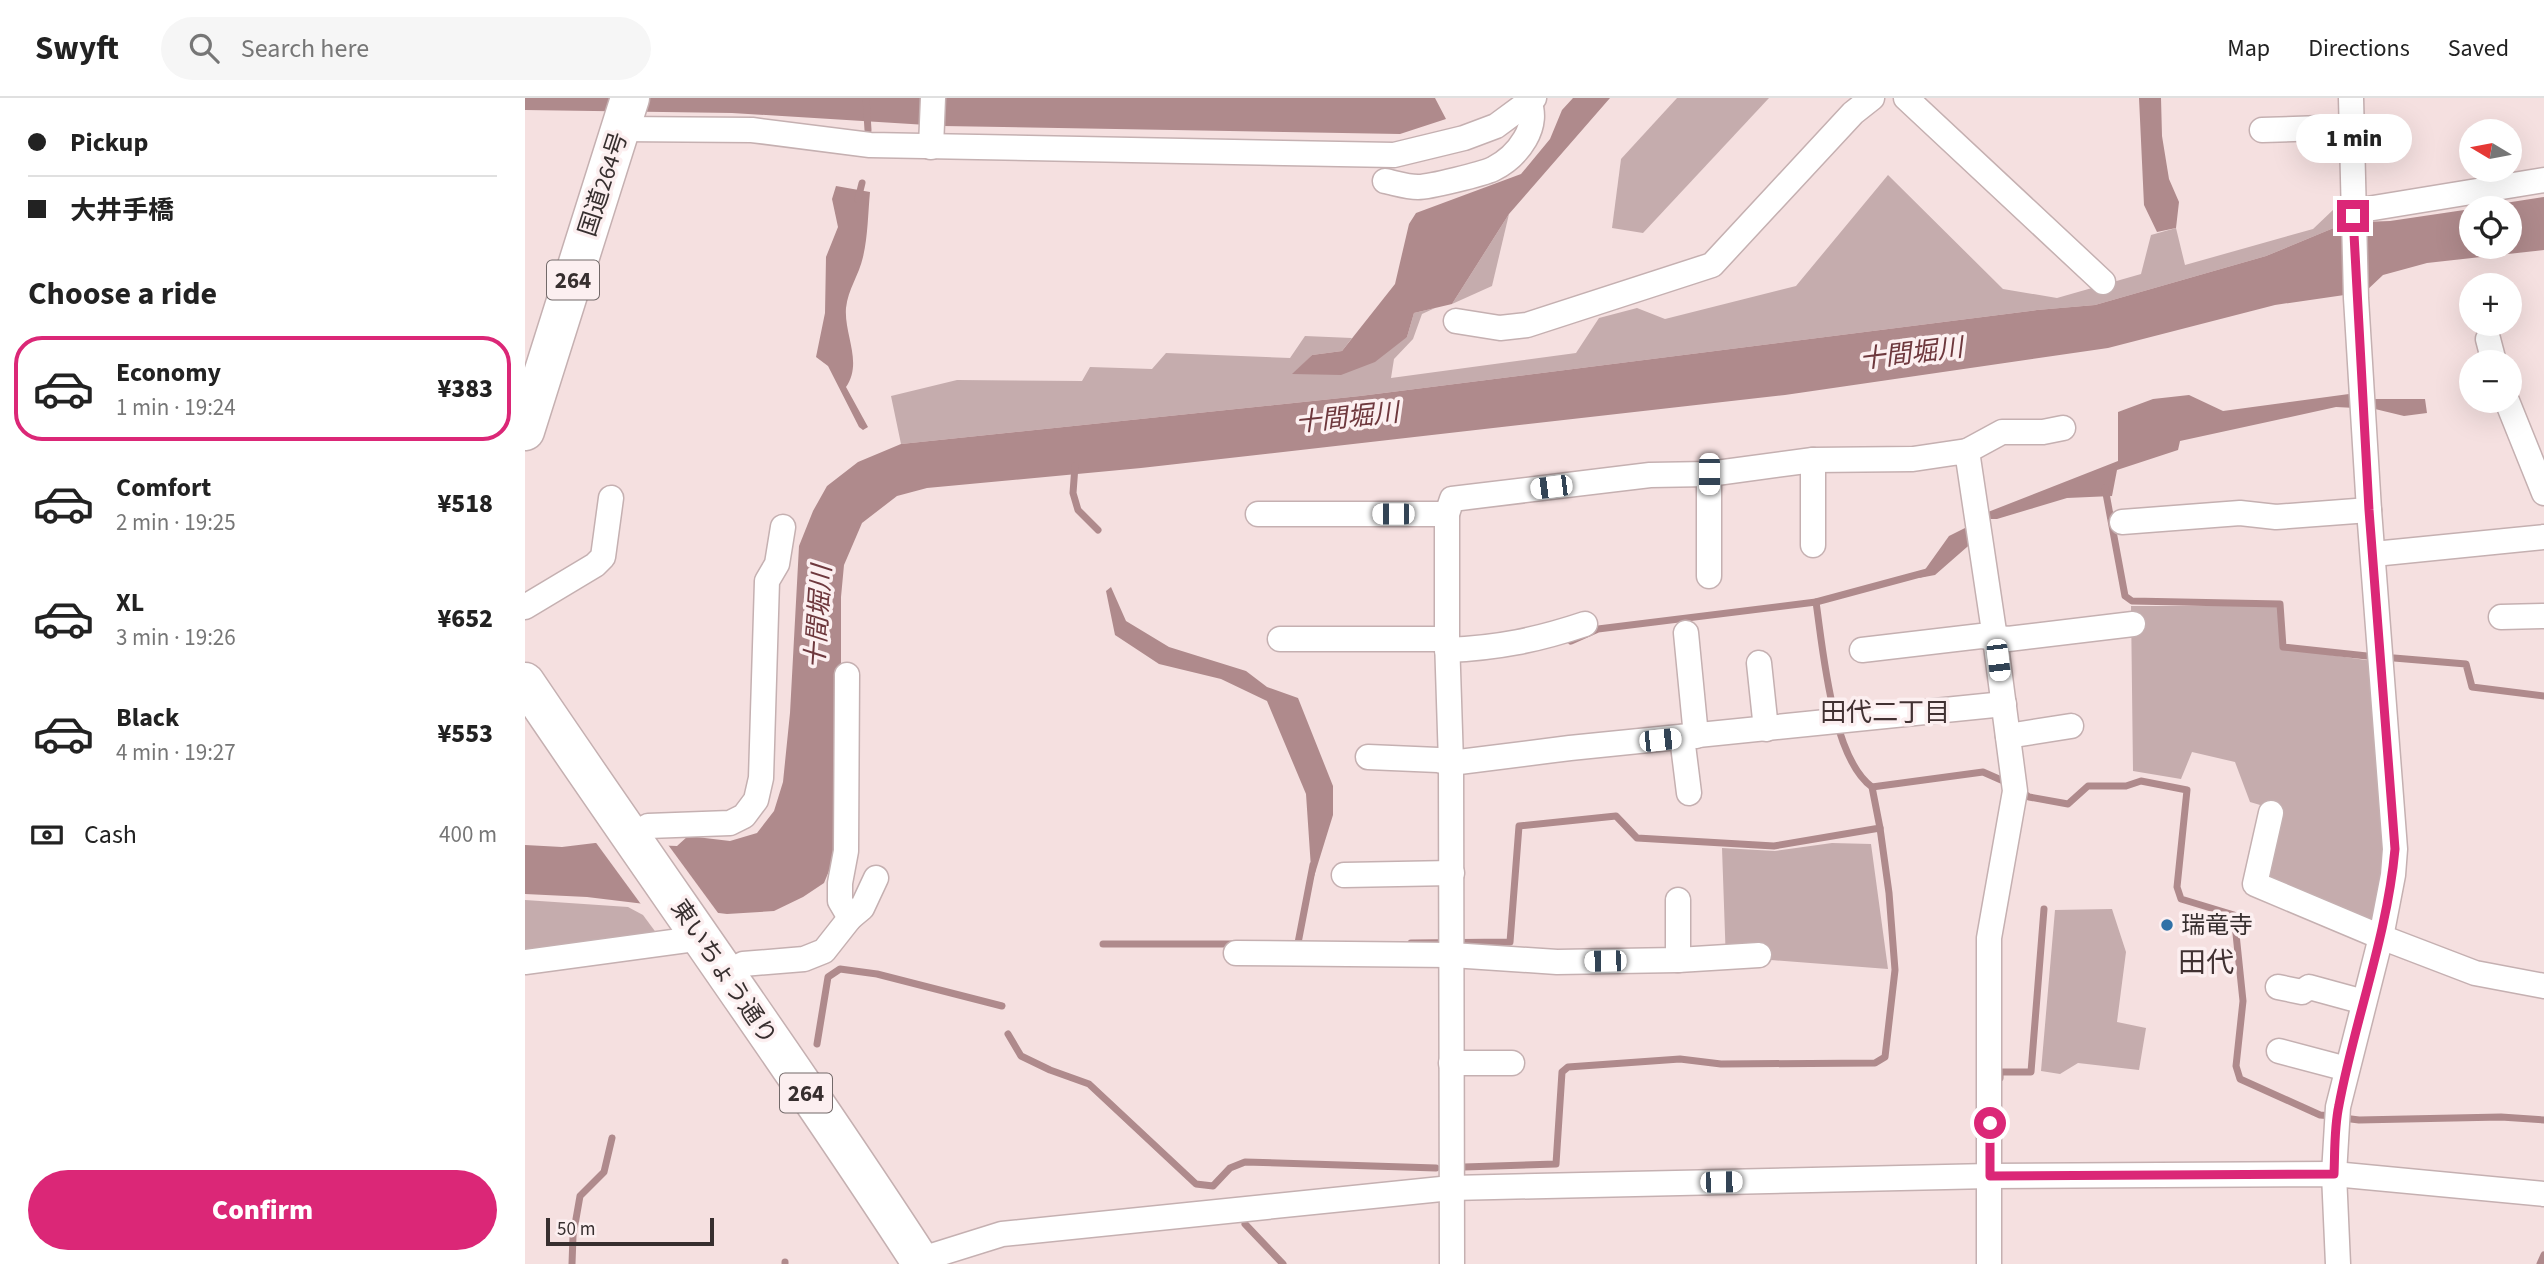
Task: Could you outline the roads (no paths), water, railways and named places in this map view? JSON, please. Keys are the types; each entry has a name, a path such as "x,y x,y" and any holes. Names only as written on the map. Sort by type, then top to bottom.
{"highway":[{"name":"国道264号","path":"525,431 625,113"},
{"name":"東いちょう通り","path":"525,682 630,838 697,930 920,1262"}],"street":[{"path":"931,147 933,98"},
{"path":"1456,321 1500,328 1527,325 1712,265 1853,113 1872,98"},
{"path":"1906,98 2103,282"},
{"path":"2338,1264 2334,1174 2337,1117 2381,937 2393,875 2395,849 2369,510 2357,298 2351,98"},
{"path":"625,113 870,145 1394,155 1464,138 1496,126 1530,99"},
{"path":"1385,181 1418,187 1492,169 1519,150 1532,126 1530,99"},
{"path":"2262,130 2352,127"},
{"path":"2354,213 2544,180"},
{"path":"2512,413 2544,493"},
{"path":"1452,1264 1452,873 1447,514 1452,499 1650,475 1709,474 1813,460 1913,459 1967,451 2002,432 2043,432 2063,428"},
{"path":"1967,451 2014,786 1989,938 1989,1264"},
{"path":"1813,460 1813,545"},
{"path":"1709,474 1709,576"},
{"path":"525,607 596,565 603,557 611,498"},
{"path":"2122,523 2240,513 2276,517 2369,510"},
{"path":"1258,514 1447,514"},
{"path":"630,838 648,825 730,823 744,816 756,800 761,778 767,581 777,564 783,527"},
{"path":"2374,554 2544,537"},
{"path":"2501,617 2544,616"},
{"path":"1280,639 1447,644 1482,649 1539,639 1585,624"},
{"path":"1863,650 1981,636 2008,639 2133,624"},
{"path":"1685,633 1689,793"},
{"path":"1759,663 1766,729"},
{"path":"847,675 846,851 840,901 850,918"},
{"path":"1368,757 1451,763 2004,704"},
{"path":"2008,736 2071,726"},
{"path":"2271,813 2255,884 2475,973 2544,986"},
{"path":"1344,875 1452,873"},
{"path":"726,973 743,964 804,959 824,951 850,918 862,908 876,878"},
{"path":"1678,900 1678,960"},
{"path":"525,962 697,930"},
{"path":"1236,953 1452,944 1557,962 1678,960 1759,955"},
{"path":"2278,987 2302,992 2309,987 2364,1002"},
{"path":"2279,1051 2347,1069"},
{"path":"1451,1063 1512,1063"},
{"path":"920,1262 1002,1234 1451,1188 1990,1176 2334,1174 2544,1194"}],"water":[{"path":"525,98 1435,98 1446,119 1400,134 943,126 732,113 525,110"},
{"path":"1573,98 1610,98 1509,214 1452,304 1414,313 1407,337 1375,362 1341,375 1292,374 1312,355 1342,351 1395,284 1409,224 1416,213 1521,174 1550,139 1562,110"},
{"path":"2139,98 2161,98 2162,136 2169,179 2179,202 2176,228 2157,232 2144,205"},
{"path":"836,186 870,192 865,249 846,308 853,368 846,387 868,427 863,430 828,366 816,357 825,313 826,257 838,227 832,199"},
{"path":"2544,197 2544,250 2522,252 2522,200"},
{"name":"十間堀川","path":"2459,211 2459,259 2463,259 2427,263 2383,275 2365,292 2275,305 2108,348 1785,395 1141,468 927,488 897,496 862,523 844,565 841,597 841,709 836,854 824,883 774,911 727,914 587,897 525,894 525,845 562,847 595,843 677,846 688,836 730,841 757,833 774,811 783,782 790,713 799,546 813,511 827,486 858,462 901,444 1360,396 2037,310 2095,305 2266,256 2336,227"},
{"path":"2349,394 2353,399 2425,399 2427,413 2404,416 2375,409 2336,407 2180,441 2178,450 2117,470 2112,496 2067,498 1989,519 1975,540 1935,575 1919,578 1949,536 1985,518 1988,512 2118,461 2118,412 2153,399 2189,395 2223,411"},
{"path":"1111,587 1126,621 1169,647 1246,671 1267,687 1298,698 1333,786 1333,815 1312,883 1306,794 1267,701 1221,679 1159,664 1115,635 1106,591"}],"waterway":[{"path":"866,98 868,130"},
{"path":"858,199 862,183"},
{"path":"1075,466 1073,493 1078,510 1098,530"},
{"path":"2105,488 2125,596 2132,601 2280,604 2283,647 2367,656"},
{"path":"1411,943 1510,942 1519,826 1616,816 1637,838 1774,846 1880,828 1872,787 1858,773 1847,753 1839,728 1826,674 1816,602 1931,571"},
{"path":"1571,641 1598,629 1816,602"},
{"path":"2394,658 2466,664 2472,687 2544,696"},
{"path":"1872,787 1983,772 2008,783"},
{"path":"2021,791 2029,797 2068,804 2088,786 2126,786 2141,781 2187,790 2177,887 2181,899 2234,915 2243,1001 2236,1066 2240,1079 2320,1115 2332,1116"},
{"path":"1464,1167 1556,1164 1562,1072 1568,1067 1680,1059 1721,1064 1875,1063 1885,1057 1895,970 1889,893 1880,828"},
{"path":"1298,943 1313,865"},
{"path":"2000,1078 2000,1072 2031,1072 2044,909"},
{"path":"1103,944 1235,944"},
{"path":"817,1044 828,977 840,969 877,974 1002,1006"},
{"path":"1008,1034 1021,1056 1089,1084 1196,1184 1213,1186 1230,1168 1245,1162 1436,1168"},
{"path":"2343,1118 2359,1120 2501,1117 2544,1120"},
{"path":"572,1264 573,1236 580,1196 604,1172 612,1138"},
{"path":"1245,1224 1283,1264"},
{"path":"2540,1264 2544,1255"}],"place":[{"name":"瑞竜寺","path":"2167,925"}],"district":[{"name":"田代二丁目","path":"1885,712"},
{"name":"田代","path":"2206,962"}]}
